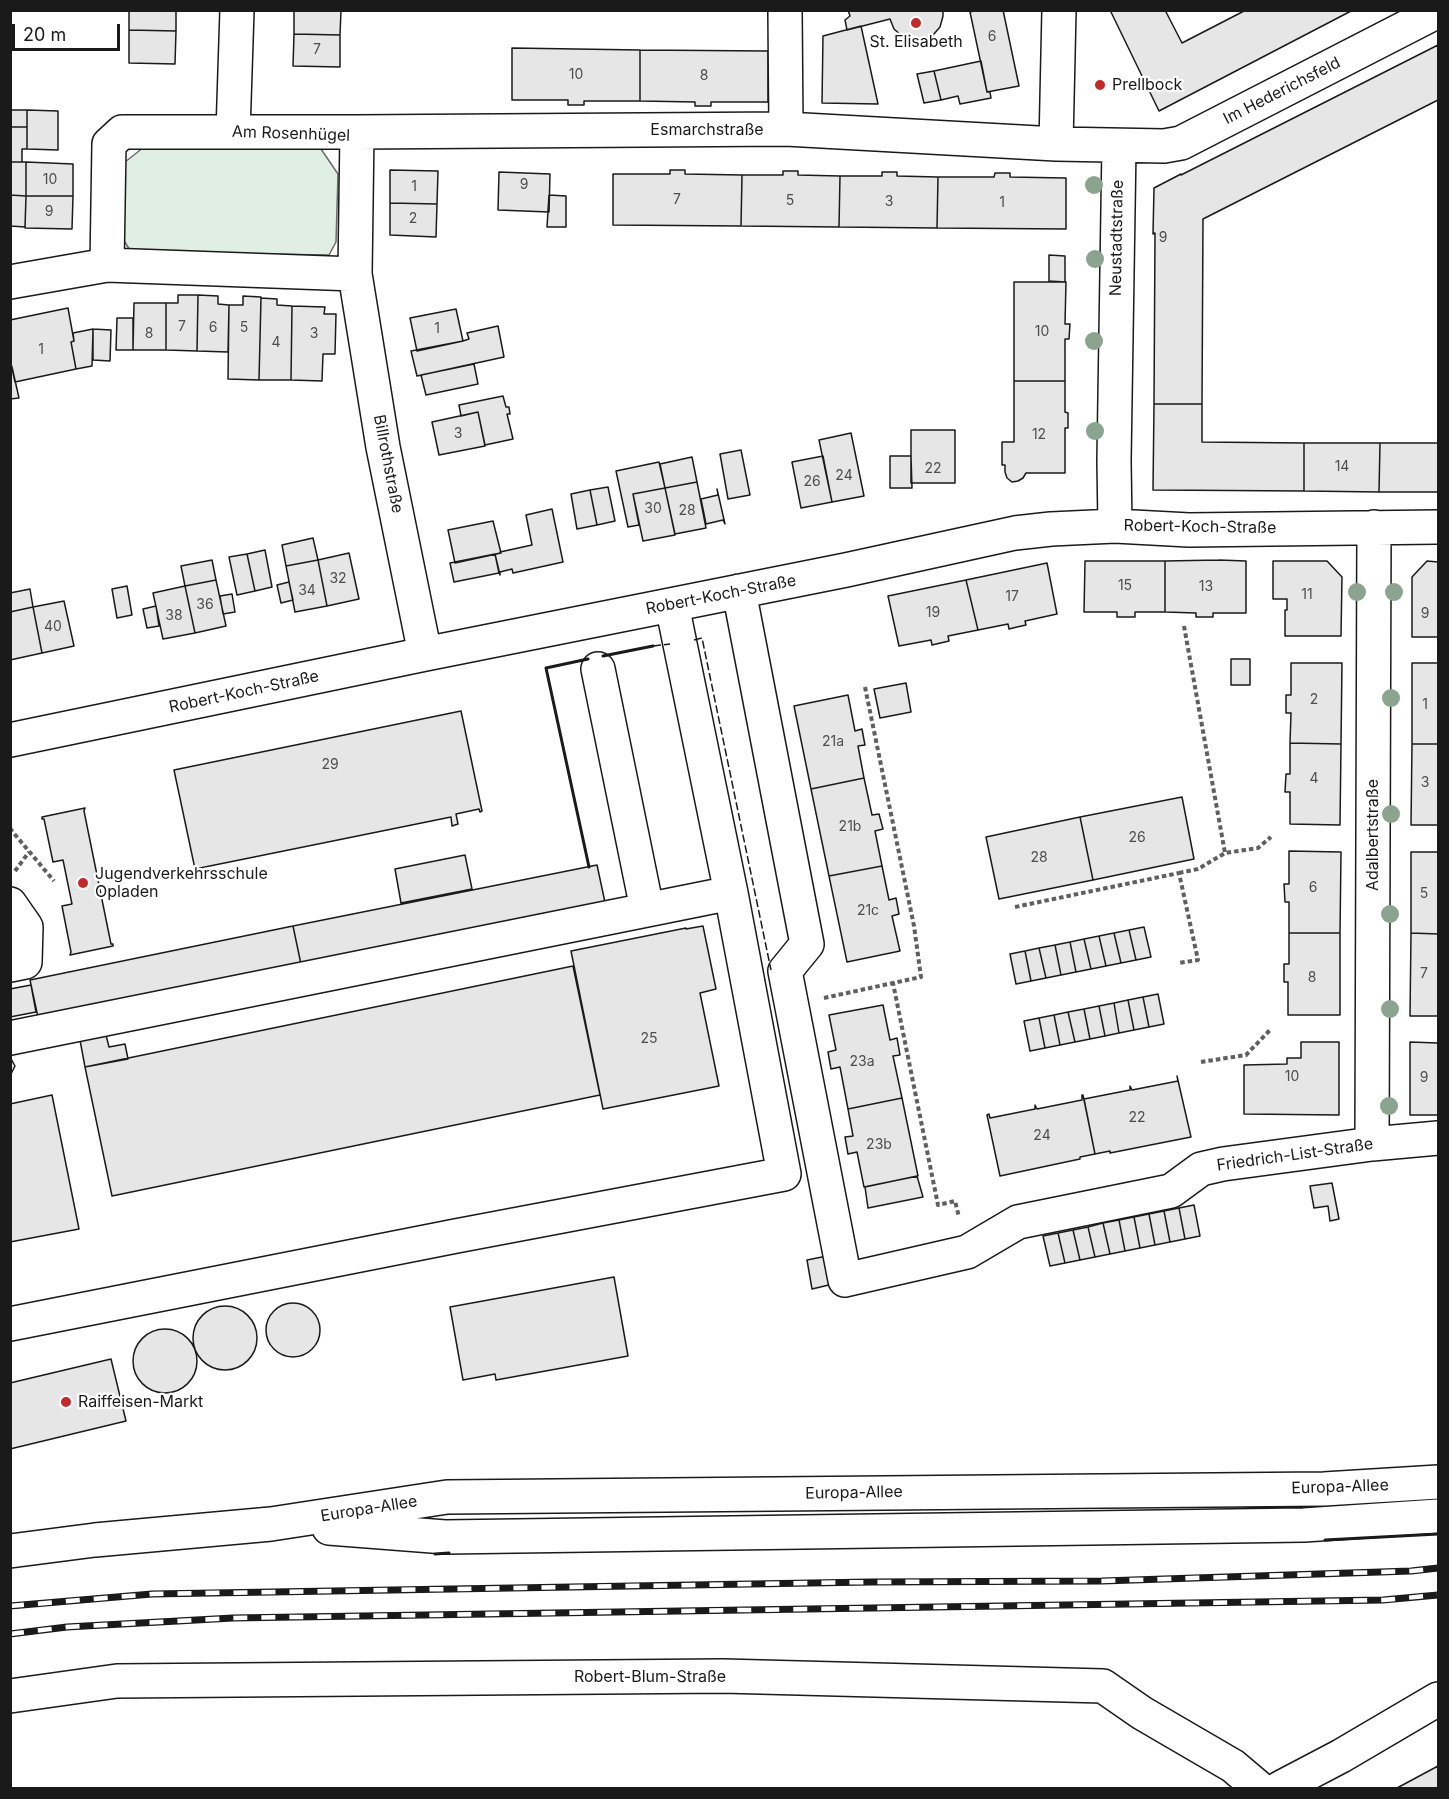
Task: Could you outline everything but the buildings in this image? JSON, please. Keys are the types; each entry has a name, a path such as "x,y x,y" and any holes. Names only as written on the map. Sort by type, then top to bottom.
{"street":[{"path":"233,132 237,10"},
{"path":"785,10 786,129"},
{"path":"1059,10 1056,144 1119,146"},
{"name":"Im Hederichsfeld","path":"1119,146 1164,146 1181,143 1438,11"},
{"name":"Esmarchstraße","path":"357,132 786,129 1056,144"},
{"name":"Am Rosenhügel","path":"107,265 109,144 122,132 357,132 355,274"},
{"name":"Neustadtstraße","path":"1115,526 1119,146"},
{"path":"10,282 107,265 355,274"},
{"name":"Billrothstraße","path":"355,274 384,447 424,654"},
{"name":"Robert-Koch-Straße","path":"10,740 846,570 1015,533 1115,526 1189,530 1438,527"},
{"name":"Adalbertstraße","path":"1372,1144 1374,527"},
{"path":"739,591 807,944 785,971 792,1004"},
{"path":"10,1324 784,1174 731,892 672,605"},
{"path":"598,669 647,909"},
{"path":"10,1038 731,892"},
{"path":"10,903 26,927 25,962 10,965"},
{"name":"Friedrich-List-Straße","path":"792,1004 845,1280 967,1252 1018,1222 1171,1191 1201,1169 1372,1144 1438,1138"},
{"name":"Europa-Allee","path":"10,1551 95,1540 271,1524 447,1497 1324,1489 1438,1482"},
{"name":"Europa-Allee","path":"271,1524 445,1537 1304,1525 1438,1516"},
{"name":"Robert-Blum-Straße","path":"10,1696 117,1681 723,1676 1103,1686 1142,1713 1233,1766 1259,1788"},
{"path":"1280,1788 1341,1756 1438,1699"}],"path":[{"path":"1184,626 1225,853"},
{"path":"792,1004 921,977 914,926 865,687"},
{"path":"10,828 54,881"},
{"path":"1015,907 1198,869 1225,853 1258,848 1271,837"},
{"path":"10,878 28,852"},
{"path":"1179,873 1198,960 1179,963"},
{"path":"893,983 936,1192"},
{"path":"1201,1062 1246,1055 1270,1030"}],"green space":[{"path":"144,147 321,149 338,174 336,242 329,255 131,252 123,239 125,162"}],"railway":[{"path":"10,1606 152,1594 871,1582 1102,1581 1411,1571 1438,1568"},
{"path":"10,1634 67,1627 233,1618 1383,1600 1438,1595"}],"fence":[{"path":"694,640 702,638 771,970"},
{"path":"653,646 670,644"}],"wall":[{"path":"603,656 653,646"},
{"path":"588,659 546,668 589,867"},
{"path":"1325,1540 1438,1534"},
{"path":"435,1554 449,1553"}],"place":[{"name":"St. Elisabeth","path":"916,23"},
{"name":"Prellbock","path":"1100,85"},
{"name":"Jugendverkehrsschule Opladen","path":"83,883"},
{"name":"Raiffeisen-Markt","path":"66,1402"}]}
